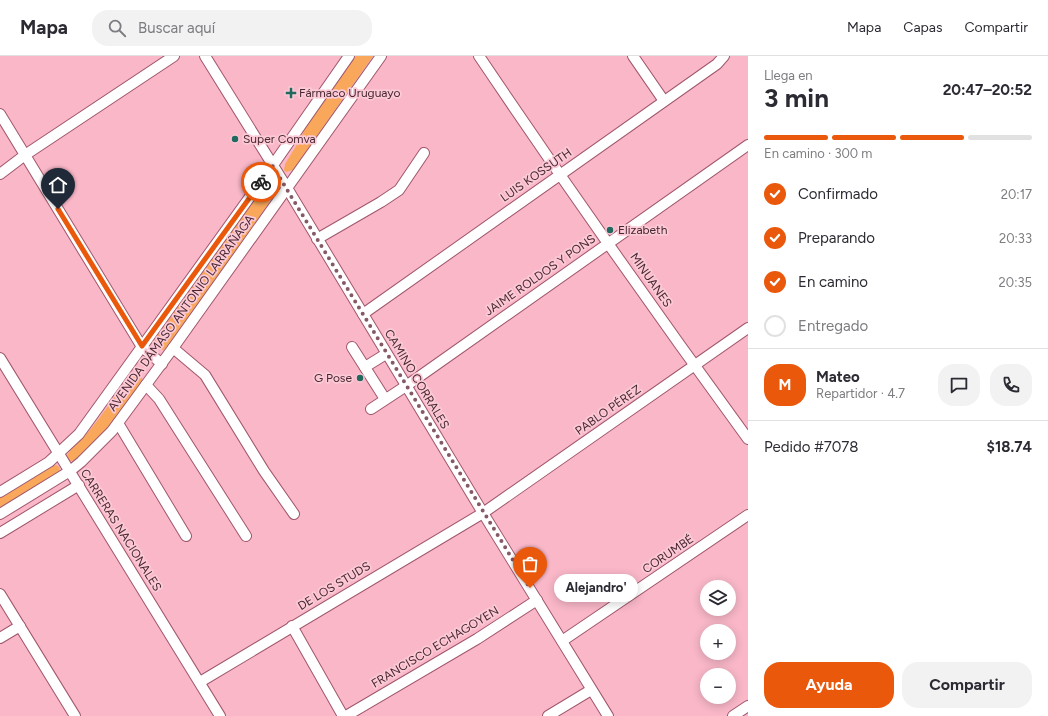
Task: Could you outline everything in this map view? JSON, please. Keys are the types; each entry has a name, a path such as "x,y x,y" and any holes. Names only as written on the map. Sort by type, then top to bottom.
{"street":[{"path":"0,174 25,155 174,56"},
{"name":"CAMINO CORRALES","path":"205,56 608,716"},
{"name":"AVENIDA DÁMASO ANTONIO LARRAÑAGA","path":"0,492 49,462 79,434 349,56"},
{"name":"AVENIDA DÁMASO ANTONIO LARRAÑAGA","path":"0,514 70,471 101,443 118,423 162,364 381,56"},
{"name":"MINUANES","path":"478,56 559,175 748,439"},
{"path":"633,56 664,101"},
{"name":"LUIS KOSSUTH","path":"363,314 717,64 724,56"},
{"path":"0,114 142,346 162,364"},
{"name":"JAIME ROLDOS Y PONS","path":"371,409 406,386 608,242 748,145"},
{"path":"317,239 382,202 399,190 424,153"},
{"name":"PABLO PÉREZ","path":"483,513 748,328"},
{"path":"352,347 385,399"},
{"path":"173,348 205,375 264,471 294,514"},
{"path":"365,367 386,354"},
{"name":"CARRERAS NACIONALES","path":"0,358 220,716"},
{"path":"146,385 159,399 246,536"},
{"path":"118,423 186,536"},
{"path":"0,533 79,485"},
{"name":"DE LOS STUDS","path":"200,682 483,513"},
{"name":"CORUMBÉ","path":"562,640 748,515"},
{"path":"0,594 75,716"},
{"name":"FRANCISCO ECHAGOYEN","path":"345,716 477,639 537,600"},
{"path":"0,638 20,626"},
{"path":"292,626 345,716"},
{"path":"548,716 591,690"},
{"path":"733,716 748,706"}],"shaded area":[{"path":"356,56 373,56 293,170 286,172 284,170 285,164 301,138 305,128"},
{"path":"262,191 271,196 269,203 167,348 163,350 159,349 154,343 156,338"},
{"path":"134,374 141,376 143,381 117,419 93,445 76,460 67,460 66,457 71,450 89,431 130,376"},
{"path":"56,465 59,467 59,473 0,509 0,498"}],"way so far":[{"path":"261,182 272,165 530,588"}],"place":[{"name":"Fármaco Uruguayo","path":"291,93"},
{"name":"Super Comva","path":"235,139"},
{"name":"Elizabeth","path":"610,230"},
{"name":"G Pose","path":"360,378"},
{"name":"Alejandro'","path":"530,588"}],"route":[{"path":"58,209 142,346 261,182"}]}
